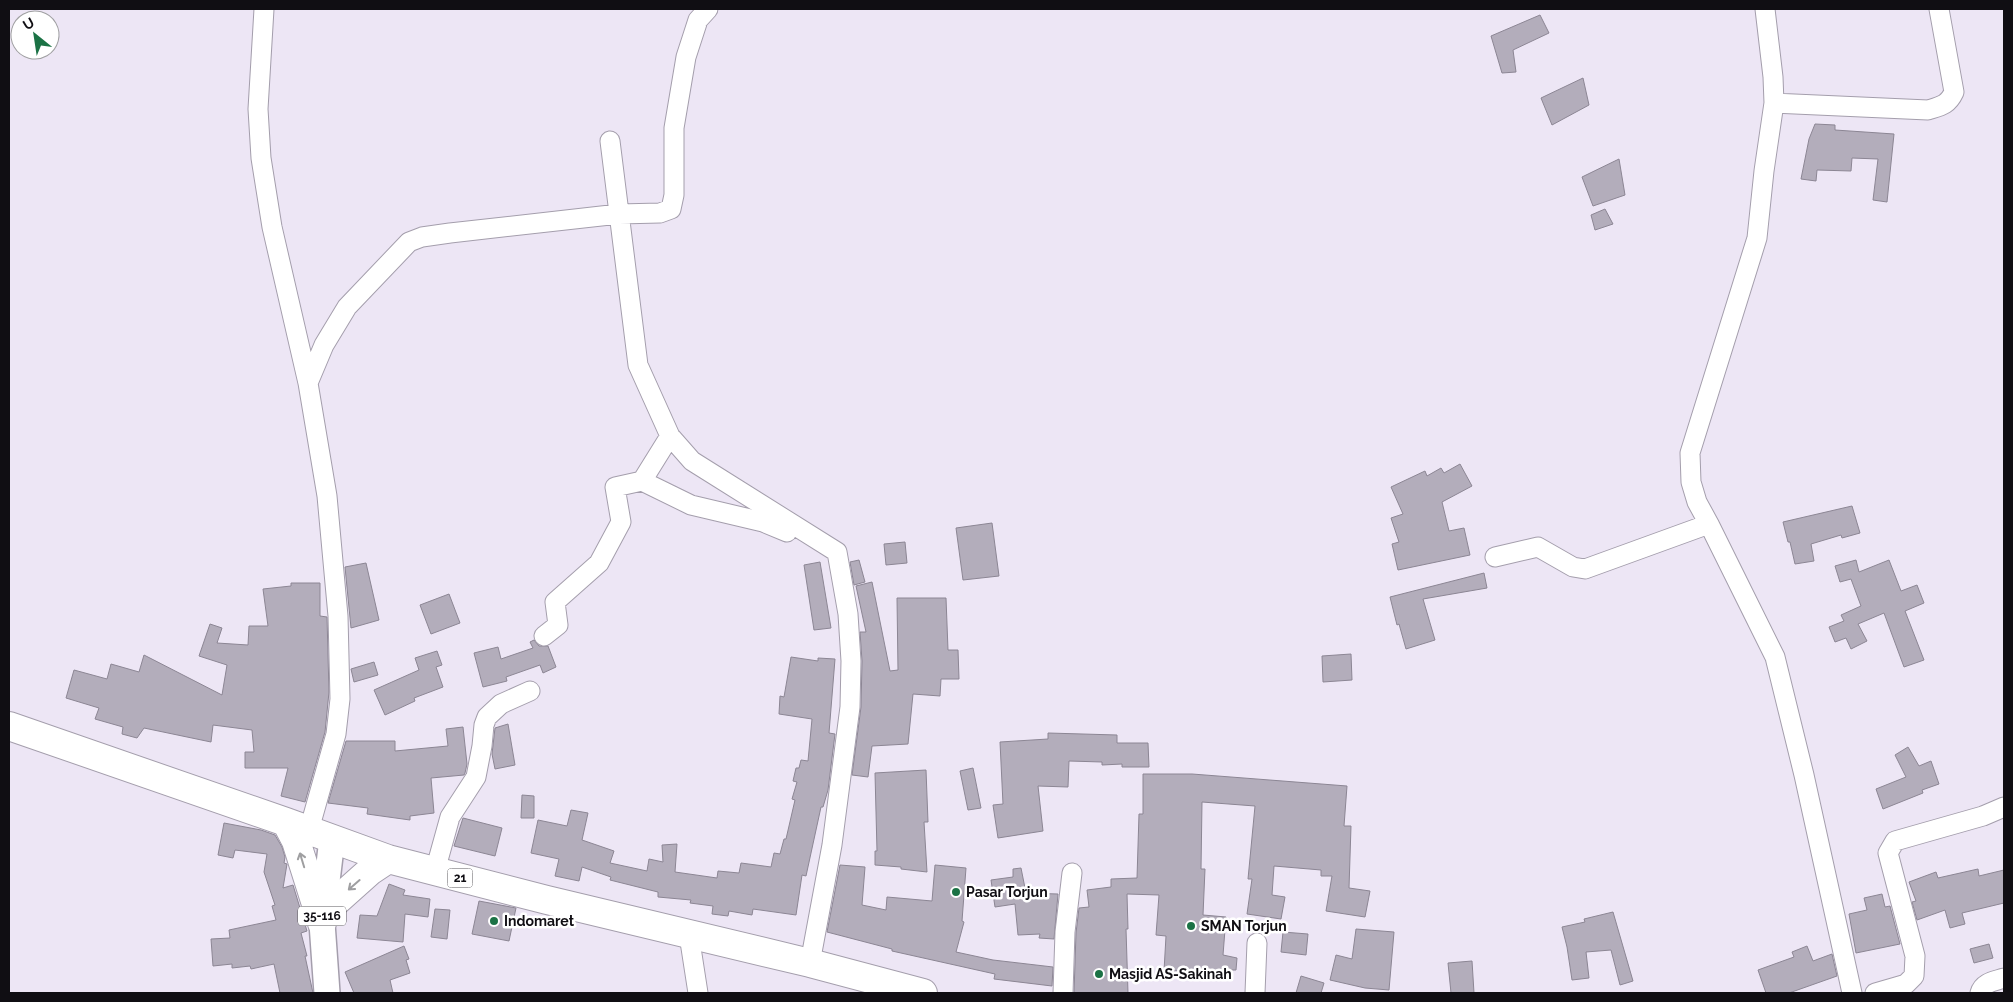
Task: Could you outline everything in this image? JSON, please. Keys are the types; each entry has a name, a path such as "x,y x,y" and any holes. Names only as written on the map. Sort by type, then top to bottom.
{"highway":[{"name":"21","path":"9,726 388,859 922,993"},
{"path":"309,830 296,841 322,918 370,872 388,859"}],"main road":[{"name":"35-116","path":"309,830 322,918 327,993"}],"street":[{"path":"264,9 258,109 261,158 271,219 308,383 327,496 338,616 340,699 336,734 309,830"},
{"path":"308,383 324,345 347,307 409,242 422,237 450,233 619,214 660,213 671,209 674,195 674,128 686,57 698,20 708,9"},
{"path":"1765,9 1774,103 1764,172 1758,238 1690,453 1691,482 1697,502 1774,657 1804,775 1852,993"},
{"path":"1774,103 1928,110 1946,105 1954,92 1939,9"},
{"path":"610,141 638,365 670,436 692,461 837,552 848,614 851,661 850,707 832,845 810,964"},
{"path":"642,481 670,436"},
{"path":"544,636 558,624 555,602 599,563 621,522 615,487 642,481 692,505 763,522 837,552"},
{"path":"1495,557 1538,547 1573,567 1585,570 1709,524"},
{"path":"435,871 450,816 476,777 484,725 487,717 501,704 530,691"},
{"path":"1876,993 1906,984 1914,976 1915,956 1888,853 1894,840 1983,816 2004,807"},
{"path":"1063,993 1065,932 1072,873"},
{"path":"689,935 698,993"},
{"path":"1255,993 1257,943"},
{"path":"1980,993 1981,988 1988,983 2004,978"}],"building":[{"path":"1540,15 1549,33 1513,50 1516,72 1502,73 1491,36"},
{"path":"1583,78 1589,105 1552,125 1541,98"},
{"path":"1815,124 1835,125 1835,130 1894,134 1887,202 1873,200 1878,159 1852,158 1851,171 1817,170 1816,181 1801,179 1809,139"},
{"path":"1619,159 1625,195 1593,206 1582,177"},
{"path":"1605,209 1613,224 1595,230 1591,215"},
{"path":"1460,464 1472,486 1442,502 1449,531 1464,528 1470,555 1398,570 1392,544 1399,542 1391,518 1403,514 1391,487 1425,471 1427,476 1441,468 1444,473"},
{"path":"1852,506 1860,533 1842,538 1841,535 1811,544 1814,561 1795,564 1783,522"},
{"path":"992,523 999,576 963,580 956,528"},
{"path":"905,542 907,563 886,565 884,544"},
{"path":"859,560 865,582 854,585 850,562"},
{"path":"1856,560 1859,572 1889,560 1901,591 1917,585 1924,603 1905,611 1924,660 1904,667 1884,613 1858,624 1867,641 1851,649 1846,638 1835,642 1829,627 1844,621 1841,615 1861,606 1851,579 1840,582 1835,566"},
{"path":"820,562 831,628 814,630 804,565"},
{"path":"366,563 379,620 351,628 345,567"},
{"path":"1484,573 1487,588 1423,599 1435,640 1406,649 1399,624 1397,625 1390,597"},
{"path":"872,582 890,671 898,670 897,598 946,598 948,650 958,650 959,679 941,679 940,696 913,694 908,744 872,746 868,777 852,775 861,707 862,661 860,632 866,632 856,586"},
{"path":"291,583 320,583 320,616 327,617 329,692 325,732 305,802 281,796 288,768 245,768 245,752 254,752 252,730 213,725 211,742 144,728 137,738 122,734 123,727 95,719 99,708 66,698 74,670 107,679 111,664 139,672 144,655 222,695 227,665 199,656 210,624 222,628 217,643 248,645 249,626 268,626 263,589 291,586"},
{"path":"449,594 460,623 431,634 420,605"},
{"path":"534,640 539,646 548,646 556,667 543,673 540,665 506,677 507,681 483,687 474,653 498,647 501,659 533,648 530,642"},
{"path":"437,651 442,665 436,667 443,687 414,698 415,701 385,715 374,690 419,670 415,658"},
{"path":"1351,654 1352,680 1323,682 1322,656"},
{"path":"791,657 818,661 818,658 835,659 829,733 835,734 828,790 823,807 821,807 806,876 802,875 796,915 753,909 752,915 729,911 728,916 712,914 713,906 690,903 691,900 658,897 658,892 610,880 611,877 582,867 579,881 555,876 559,859 531,853 538,820 567,826 571,810 588,813 582,840 614,851 610,863 647,871 649,859 663,862 662,845 677,844 675,872 717,878 718,871 739,873 741,863 771,867 774,853 780,854 784,839 786,839 795,800 792,799 797,782 793,781 796,768 799,768 801,760 808,761 812,719 779,714 780,696 784,697"},
{"path":"374,662 378,675 354,682 351,669"},
{"path":"508,724 515,765 495,769 492,754 495,728"},
{"path":"463,727 467,764 465,773 464,775 431,778 434,813 410,816 410,820 367,814 368,808 328,803 346,741 395,741 395,751 448,746 446,729"},
{"path":"1048,733 1117,735 1117,743 1148,743 1149,767 1122,767 1122,764 1102,765 1102,762 1069,761 1068,787 1038,786 1043,831 998,838 993,805 1003,804 1000,742 1048,739"},
{"path":"1908,747 1919,766 1931,761 1939,784 1922,790 1923,793 1883,809 1876,789 1906,777 1895,755"},
{"path":"973,768 981,808 968,810 960,771"},
{"path":"926,770 928,822 924,822 927,872 875,865 875,851 877,851 875,773"},
{"path":"1143,774 1192,774 1347,786 1344,826 1351,826 1349,888 1370,891 1365,917 1326,911 1332,876 1321,876 1321,870 1274,866 1272,895 1285,897 1281,919 1247,914 1252,879 1248,879 1255,806 1202,802 1201,869 1205,869 1203,915 1226,917 1223,955 1237,958 1236,970 1164,971 1166,936 1156,935 1159,895 1127,894 1128,993 1074,993 1076,933 1079,908 1089,907 1087,890 1111,887 1111,879 1137,878 1139,814 1143,814"},
{"path":"522,795 534,796 534,818 521,818"},
{"path":"463,818 502,828 495,856 454,846"},
{"path":"224,823 261,830 275,835 282,847 285,857 284,863 287,864 283,888 293,885 307,931 301,933 313,993 280,993 274,964 251,969 250,966 232,968 232,964 213,966 211,939 230,938 229,930 276,920 272,906 275,905 264,872 267,854 235,850 233,858 218,855"},
{"path":"840,865 865,867 862,905 886,910 887,897 932,901 935,865 966,868 962,921 964,922 956,952 993,960 1053,967 1052,986 994,979 995,974 892,951 892,949 827,932"},
{"path":"1021,868 1026,893 1058,894 1054,939 1039,938 1040,934 1018,935 1015,904 995,907 991,880 1013,877 1013,869"},
{"path":"1978,869 1979,876 2004,870 2004,903 1962,913 1965,924 1950,928 1945,910 1917,920 1912,902 1916,901 1909,882 1936,872 1938,878"},
{"path":"389,884 405,890 403,895 430,899 428,917 405,914 403,942 357,938 360,915 377,916"},
{"path":"1882,894 1885,907 1890,906 1900,944 1856,953 1849,914 1867,910 1864,898"},
{"name":"Indomaret","path":"479,901 516,908 509,941 472,934"},
{"path":"435,909 450,910 447,939 431,937"},
{"path":"1613,912 1633,981 1620,985 1611,950 1586,952 1589,978 1572,980 1562,927 1585,922 1584,919"},
{"path":"1356,929 1394,932 1389,990 1365,988 1330,980 1336,955 1352,959"},
{"path":"1283,932 1308,934 1306,955 1281,952"},
{"path":"1989,944 1993,958 1974,963 1970,949"},
{"path":"404,946 409,959 406,960 410,973 390,980 393,993 354,993 345,972"},
{"path":"1807,946 1813,961 1832,954 1837,976 1789,993 1766,993 1758,970 1794,957 1792,952"},
{"path":"1472,961 1474,993 1451,993 1448,963"},
{"path":"1301,976 1324,983 1321,993 1296,993"}],"place":[{"name":"Pasar Torjun","path":"956,892"},
{"name":"Indomaret","path":"494,921"},
{"name":"SMAN Torjun","path":"1191,926"},
{"name":"Masjid AS-Sakinah","path":"1099,974"}]}
